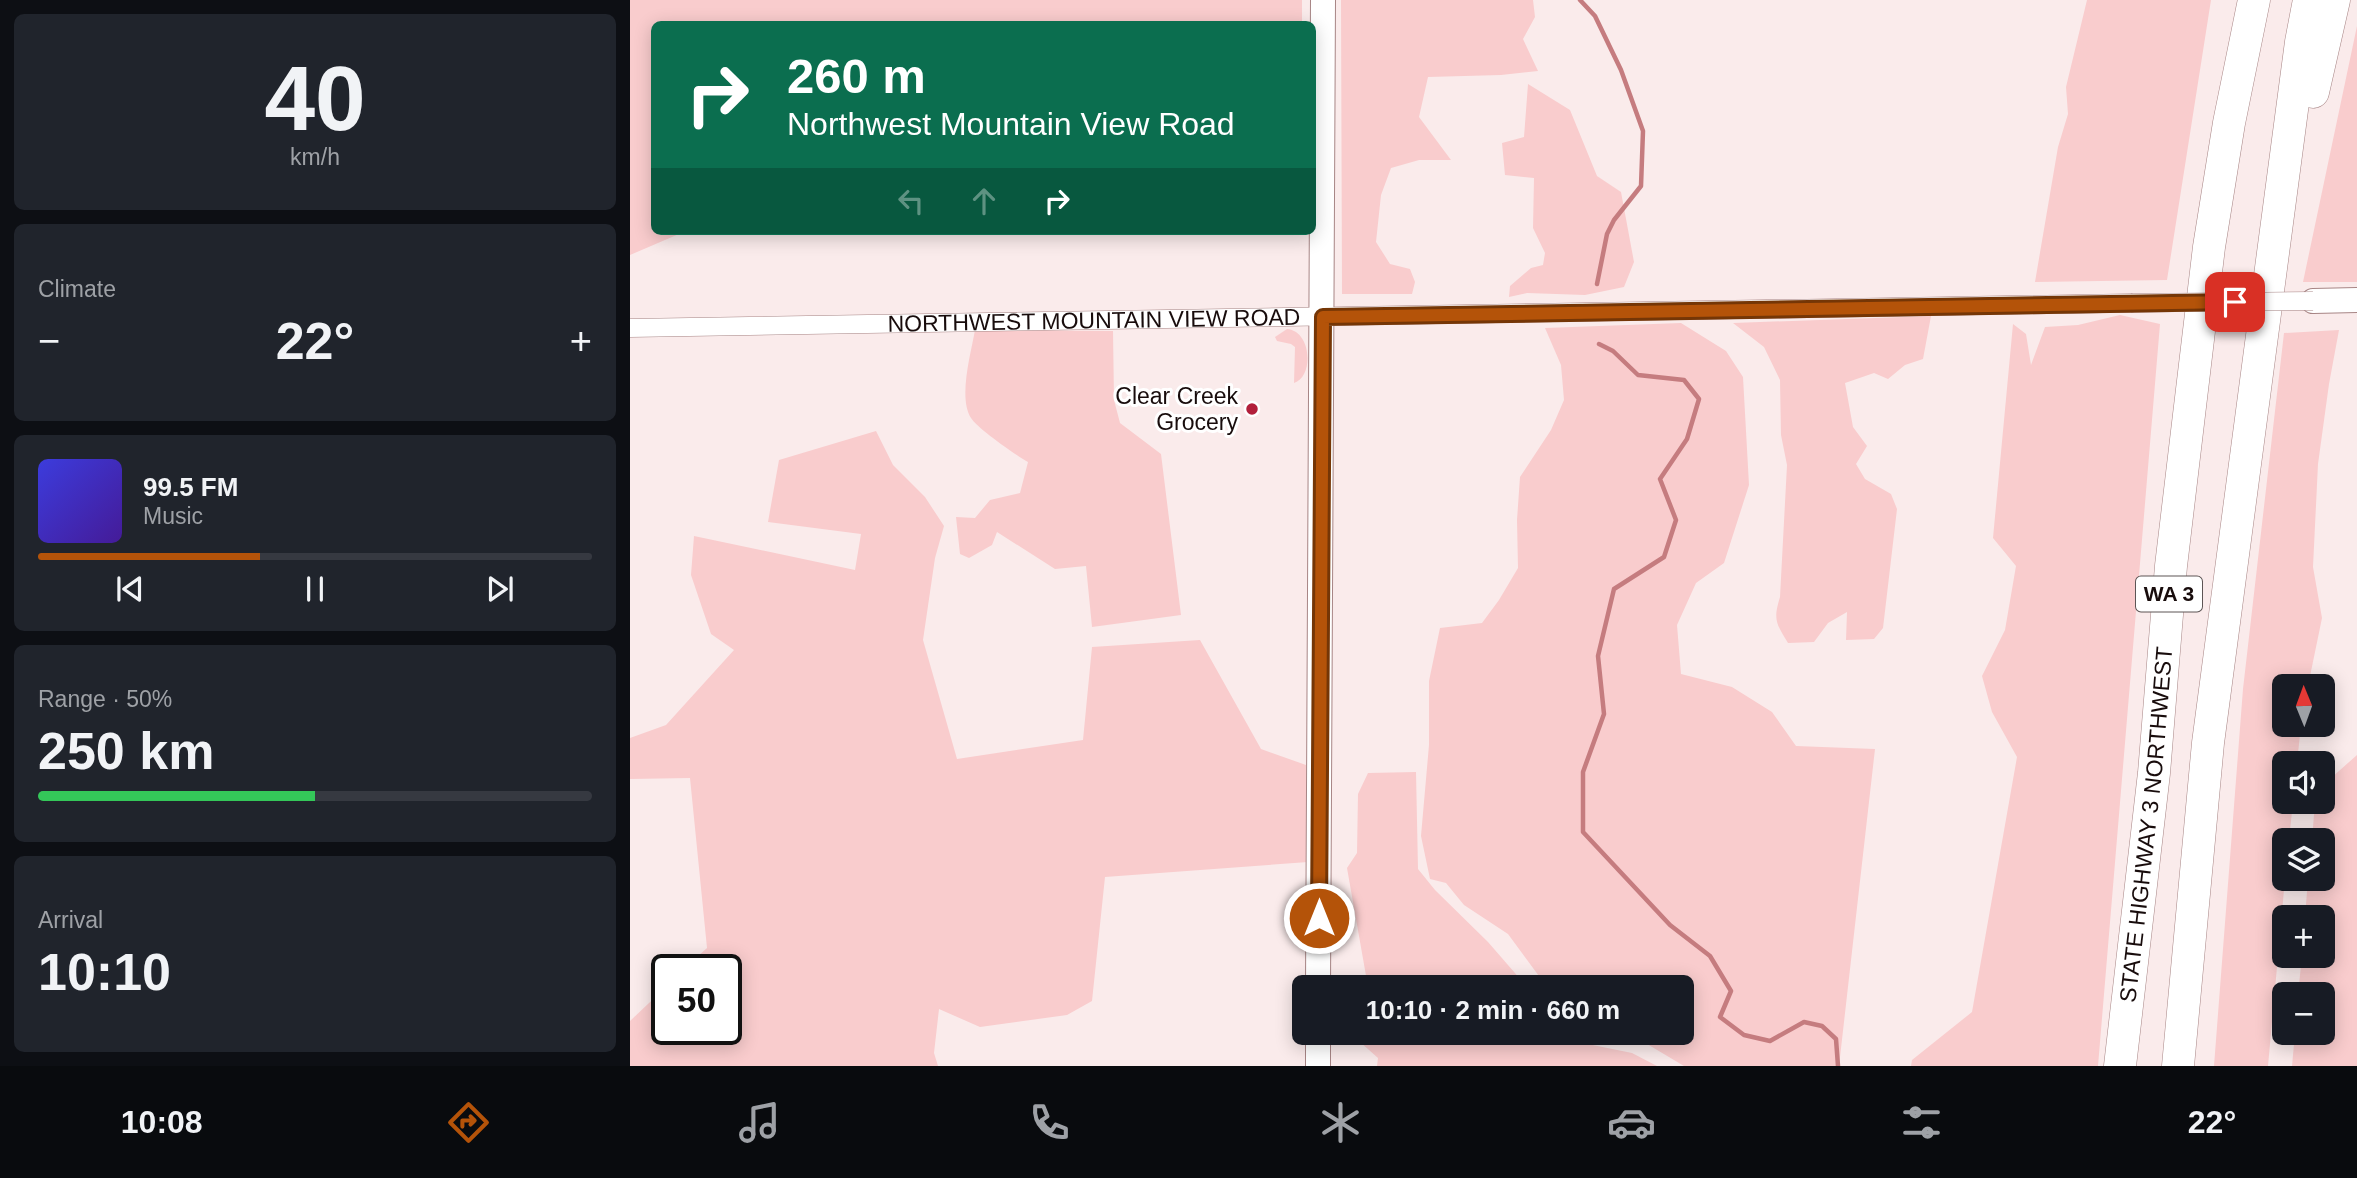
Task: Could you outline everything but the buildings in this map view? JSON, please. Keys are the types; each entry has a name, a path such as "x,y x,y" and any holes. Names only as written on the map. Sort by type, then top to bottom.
{"highway":[{"path":"2229,123 2247,0"},
{"name":"STATE HIGHWAY 3 NORTHWEST","path":"2120,1066 2154,773 2171,566 2194,362 2229,123 2254,0"},
{"name":"WA 3","path":"2178,1066 2208,743 2301,42 2309,0"},
{"path":"2269,284 2334,0"}],"main road":[{"path":"1318,975 1323,0"},
{"name":"NORTHWEST MOUNTAIN VIEW ROAD","path":"2313,301 2357,300"},
{"path":"1318,1045 1318,1066"}],"street":[{"name":"NORTHWEST MOUNTAIN VIEW ROAD","path":"630,328 2313,301"}],"shaded area":[{"path":"630,0 1302,0 1302,21 651,21 651,235 677,235 630,255"},
{"path":"1341,0 1533,0 1535,17 1523,39 1538,71 1428,77 1419,117 1451,160 1419,160 1391,168 1381,195 1376,242 1390,264 1410,269 1415,282 1412,294 1342,294"},
{"path":"2087,0 2211,0 2167,280 2035,282 2058,147 2068,114 2066,87"},
{"path":"2357,26 2357,282 2303,282"},
{"path":"1528,84 1570,110 1597,176 1621,192 1634,262 1624,287 1585,295 1527,293 1509,297 1510,286 1531,268 1543,265 1545,253 1533,228 1534,178 1505,175 1502,143 1524,137"},
{"path":"2120,315 2160,324 2098,1066 1911,1066 1912,1060 1972,1012 2017,757 1992,712 1982,676 2005,630 2016,566 1993,538 2013,324 2026,334 2031,365 2045,327 2078,325"},
{"path":"1931,316 1923,359 1905,365 1888,379 1874,373 1845,383 1853,427 1867,446 1856,464 1865,479 1891,494 1897,509 1883,628 1874,639 1846,640 1847,612 1828,623 1814,642 1788,643 1778,626 1776,616 1780,597 1787,465 1781,435 1780,380 1764,347 1733,323"},
{"path":"1681,323 1726,351 1743,377 1749,485 1724,563 1696,583 1677,625 1681,674 1732,687 1772,712 1796,746 1875,749 1839,1066 1684,1066 1649,1045 1694,1045 1694,975 1538,975 1508,934 1464,905 1446,883 1430,879 1421,836 1429,745 1429,681 1440,628 1482,623 1518,568 1520,477 1551,430 1564,400 1561,365 1545,328"},
{"path":"1287,329 1301,337 1307,354 1305,372 1294,383 1295,347 1277,341 1275,337"},
{"path":"975,330 1113,331 1114,400 1120,423 1161,454 1181,615 1092,627 1086,566 1055,569 997,532 992,545 969,558 960,554 956,517 975,518 990,500 1020,493 1028,462 981,428 971,418 967,409 965,387"},
{"path":"2339,330 2318,464 2313,567 2322,618 2310,674 2272,674 2272,737 2300,737 2298,751 2272,751 2272,814 2292,814 2290,828 2272,828 2272,891 2284,891 2283,905 2272,905 2272,968 2277,968 2276,982 2272,982 2268,1066 2214,1066 2243,689 2284,333"},
{"path":"876,431 893,465 925,497 944,526 935,558 923,640 957,759 1083,740 1092,647 1200,640 1261,749 1306,765 1308,862 1105,877 1092,1001 1067,1015 980,1027 939,1009 934,1053 938,1066 630,1066 630,1021 651,1001 651,1045 742,1045 742,954 700,954 707,948 690,778 630,779 630,738 666,725 734,650 711,634 691,575 694,536 855,570 861,534 768,522 779,460"},
{"path":"2357,755 2357,1066 2292,1066 2294,1045 2335,1045 2335,982 2299,982 2301,968 2335,968 2335,905 2306,905 2307,891 2335,891 2335,828 2313,828 2314,814 2335,814 2335,774"},
{"path":"1416,772 1418,869 1517,975 1366,975 1347,868 1357,853 1358,794 1368,773"},
{"path":"1363,1045 1593,1045 1632,1053 1657,1066 1377,1066 1378,1058"}],"waterway":[{"path":"1580,0 1595,16 1621,70 1643,131 1641,186 1614,220 1607,234 1597,284"},
{"path":"1599,344 1613,351 1638,375 1684,380 1699,399 1687,439 1660,479 1676,520 1664,557 1614,589 1598,656 1604,714 1583,772 1583,832 1670,925 1710,956 1731,991 1720,1017 1744,1035 1770,1041 1804,1022 1822,1026 1836,1039 1838,1066"}],"place":[{"name":"Clear Creek Grocery","path":"1252,409"}],"route":[{"path":"1319,918 1323,317 2235,302"}]}
